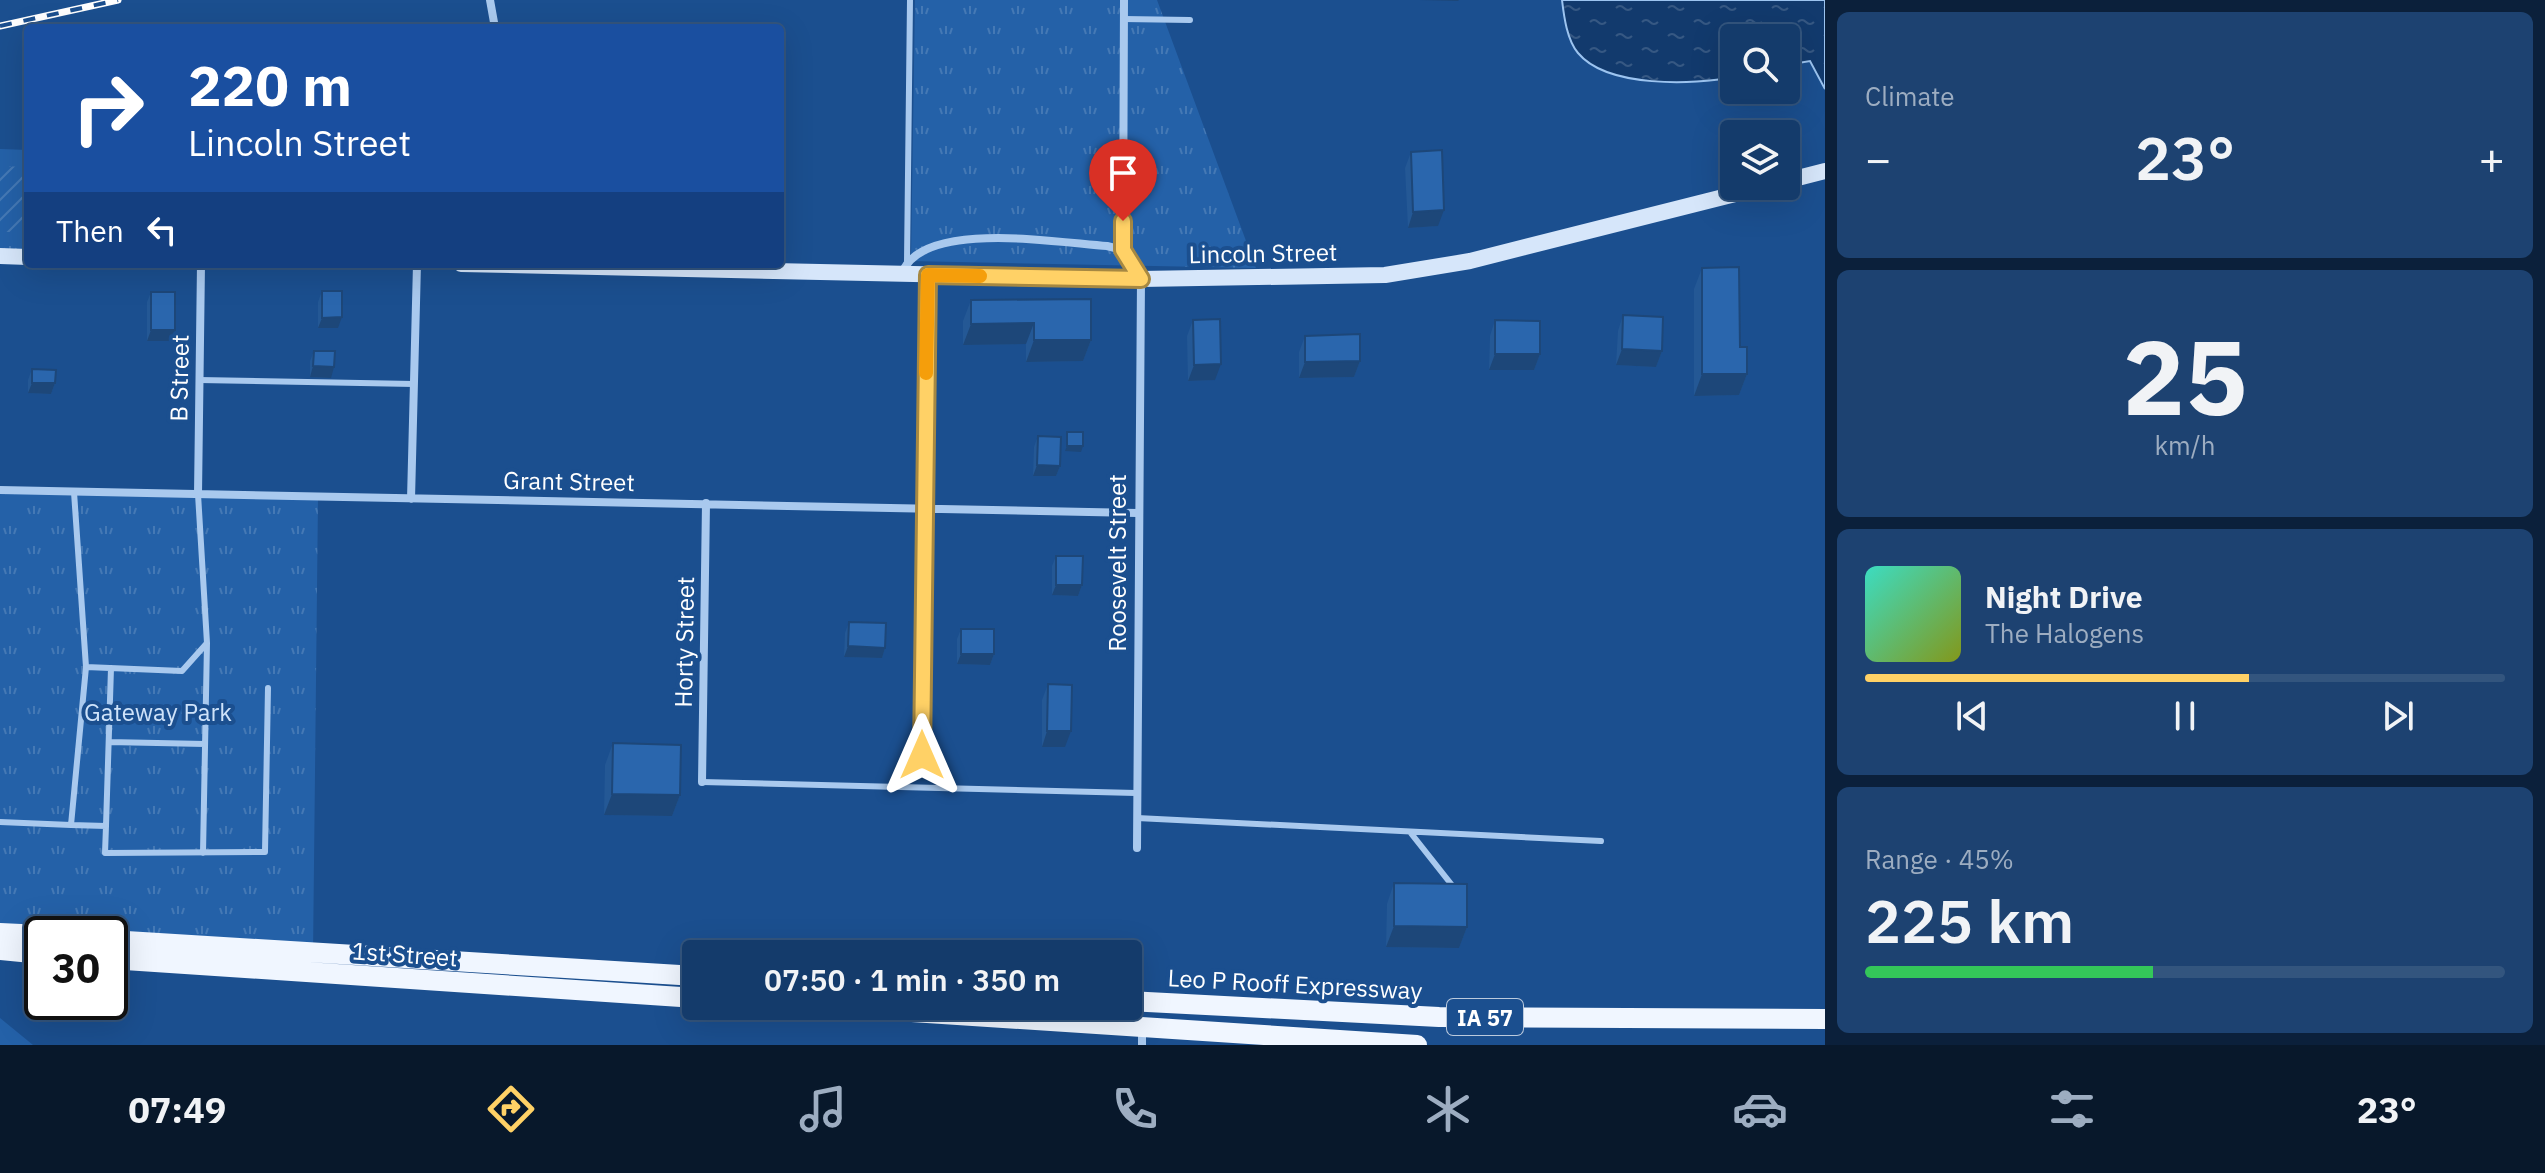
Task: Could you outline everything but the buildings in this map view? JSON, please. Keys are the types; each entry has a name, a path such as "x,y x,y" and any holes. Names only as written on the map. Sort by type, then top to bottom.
{"main road":[{"path":"1800,177 1825,171"},
{"name":"Lincoln Street","path":"784,267 904,268 928,275 1141,279 1348,276 1421,270 1720,197"},
{"path":"0,256 24,257"},
{"path":"0,933 24,934"},
{"name":"1st Street","path":"128,941 682,975"},
{"path":"0,950 24,952"},
{"name":"1st Street","path":"128,960 682,997"},
{"name":"Leo P Rooff Expressway","path":"1142,1002 1439,1017 1825,1019"},
{"path":"975,1020 1142,1035"},
{"name":"Leo P Rooff Expressway","path":"1142,1035 1417,1045"}],"street":[{"path":"490,0 494,24"},
{"path":"1124,0 1123,250 1141,279"},
{"path":"904,268 940,242 985,239 1107,246 1123,250"},
{"name":"B Street","path":"198,494 201,268"},
{"path":"411,499 417,268"},
{"path":"922,755 928,275"},
{"name":"Roosevelt Street","path":"1137,848 1141,279"},
{"name":"Grant Street","path":"0,490 923,506 1137,513"},
{"name":"Horty Street","path":"702,782 706,503"}],"lane":[{"path":"904,268 910,0"},
{"path":"1124,19 1190,20"},
{"path":"199,380 414,384"},
{"path":"71,825 86,667 74,492"},
{"path":"198,494 207,643 203,853"},
{"path":"86,667 182,671 207,643"},
{"path":"111,668 105,853 265,852 268,688"},
{"path":"109,742 205,744"},
{"path":"702,782 1136,793"},
{"path":"1137,818 1601,841"},
{"path":"0,822 106,826"},
{"path":"1410,832 1459,894"}],"green space":[{"path":"915,0 1157,0 1256,268 911,261"},
{"path":"0,149 24,150 24,257 0,256"},
{"path":"0,166 24,167 24,232 0,232"},
{"name":"Gateway Park","path":"0,490 318,497 313,954 128,938 128,916 24,916 24,929 0,927"},
{"path":"0,1018 33,1045 0,1045"}],"water":[{"path":"1562,0 1825,0 1825,89 1810,61 1800,63 1800,24 1720,24 1720,79 1697,82 1652,81 1609,73 1578,53 1567,28"}],"railway":[{"path":"0,26 118,0"}],"slow traffic":[{"path":"926,373 928,275 980,276"}],"route":[{"path":"922,755 928,275 1141,279 1123,250 1123,221"}]}
